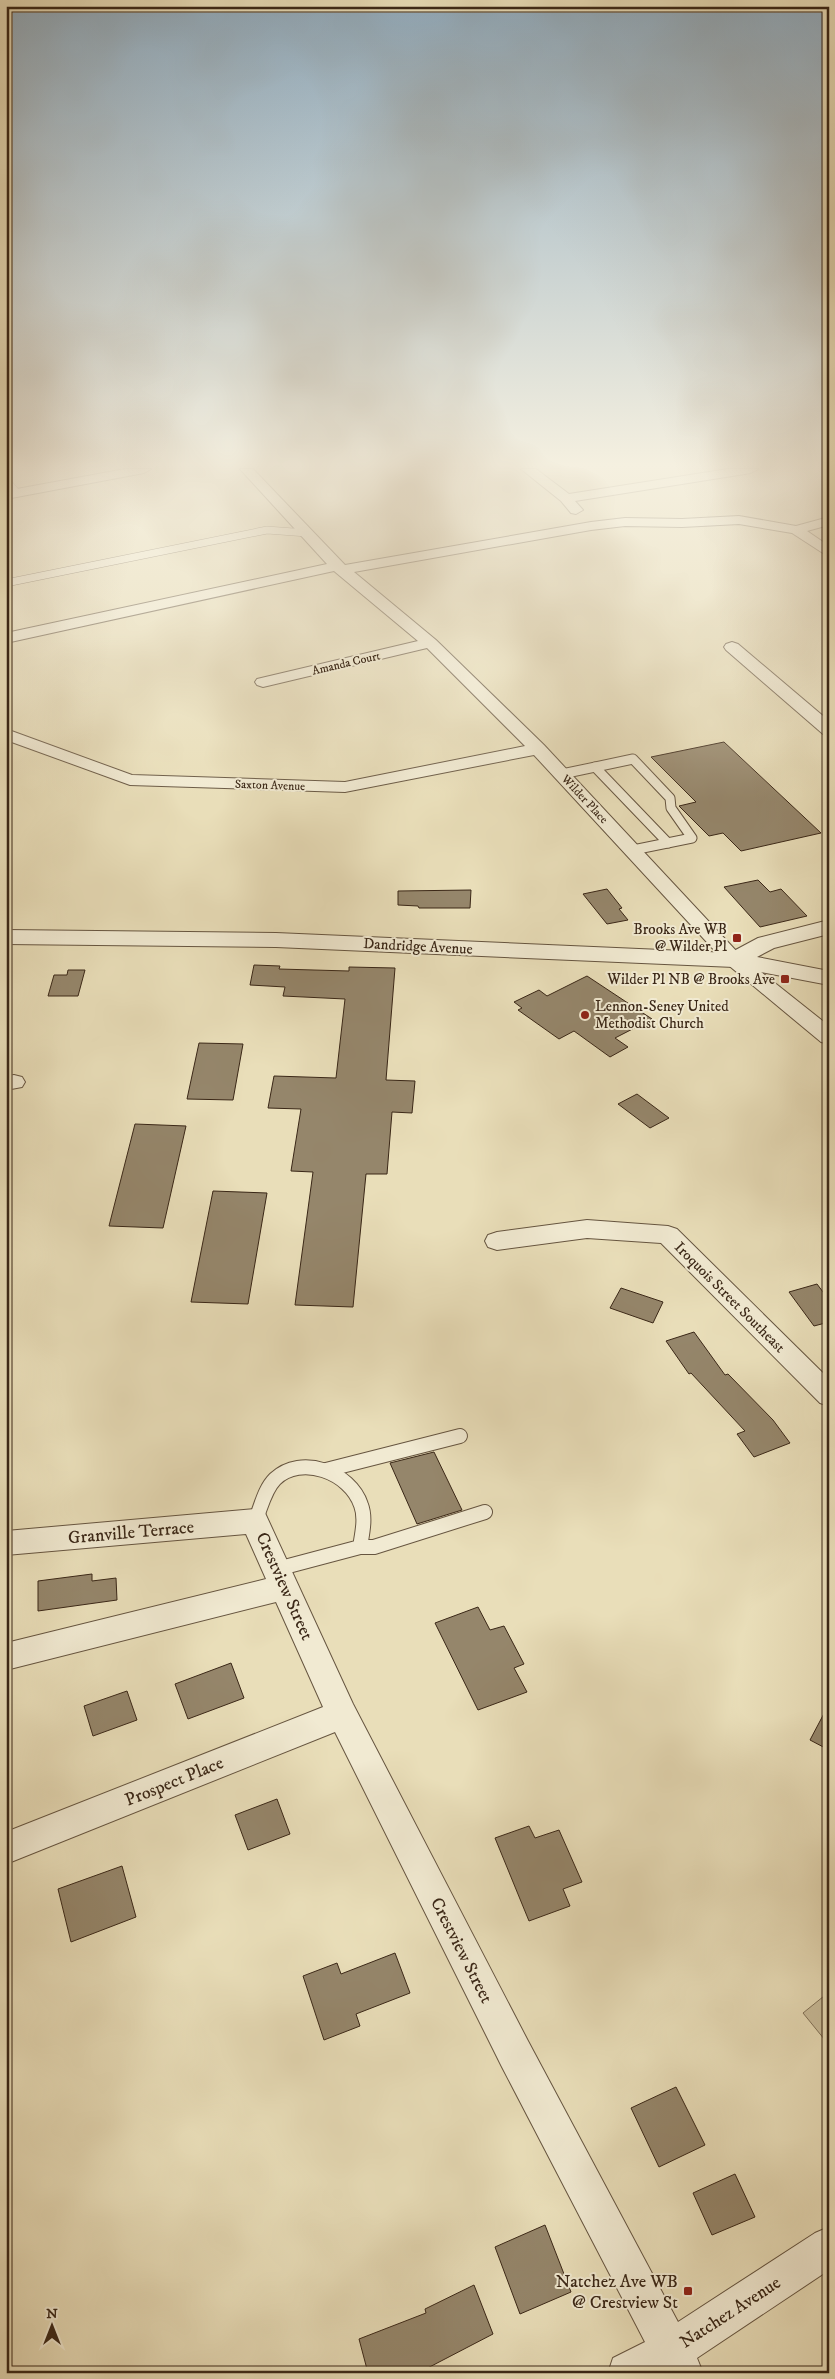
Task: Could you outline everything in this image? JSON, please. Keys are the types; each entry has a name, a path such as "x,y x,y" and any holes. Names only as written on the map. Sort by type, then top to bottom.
{"street":[{"path":"6,638 283,580"},
{"name":"Wilder Place","path":"354,580 430,643 538,749 734,960 829,1037"},
{"name":"Amanda Court","path":"263,682 430,643"},
{"path":"732,646 829,730"},
{"name":"Saxton Avenue","path":"6,734 130,780 335,787 344,787 538,749"},
{"path":"734,960 766,943 826,930"},
{"name":"Dandridge Avenue","path":"6,937 276,940 456,953 734,960 827,976"},
{"name":"Iroquois Street Southeast","path":"497,1241 587,1230 668,1235 829,1396"},
{"name":"Granville Terrace","path":"6,1543 255,1521"},
{"name":"Crestview Street","path":"255,1521 342,1714 520,2063 677,2362"},
{"path":"6,1656 281,1578"},
{"name":"Prospect Place","path":"6,1848 342,1714"},
{"name":"Natchez Avenue","path":"628,2373 677,2362 829,2247"}],"lane":[{"path":"6,583 21,580"},
{"path":"562,774 632,759 670,798 671,808 692,838 633,850"},
{"path":"596,767 668,843"},
{"path":"255,1521 275,1480 285,1472 302,1467 326,1470 460,1436"},
{"path":"326,1470 349,1484 360,1504 363,1523 360,1547"},
{"path":"281,1578 360,1547 374,1547 485,1512"}],"shaded area":[{"path":"829,1992 829,2045 803,2013"}],"building":[{"path":"724,742 821,833 741,851 723,833 709,836 679,806 696,802 651,757"},
{"path":"758,880 770,892 781,889 807,916 760,927 724,887"},
{"path":"607,889 622,908 619,909 628,920 607,924 583,894"},
{"path":"471,890 470,908 419,908 418,906 398,905 398,891"},
{"path":"254,965 280,966 279,969 349,971 349,967 395,968 386,1080 415,1081 412,1113 392,1112 387,1174 366,1174 353,1307 295,1305 313,1172 291,1171 301,1109 268,1108 274,1076 336,1078 345,999 283,996 285,987 250,985"},
{"path":"68,970 85,970 78,996 48,996 54,975 67,975"},
{"name":"Lennon-Seney United Methodist Church","path":"587,976 652,1019 615,1038 628,1047 610,1057 574,1031 559,1039 518,1010 522,1008 514,1002 539,990 547,996"},
{"path":"199,1043 243,1044 233,1100 187,1099"},
{"path":"637,1094 669,1118 650,1128 618,1104"},
{"path":"135,1124 186,1126 163,1228 109,1226"},
{"path":"213,1191 267,1193 248,1304 191,1302"},
{"path":"817,1284 829,1300 829,1322 814,1326 789,1292"},
{"path":"621,1288 663,1302 653,1323 610,1308"},
{"path":"694,1332 725,1375 728,1374 773,1420 790,1443 754,1457 737,1434 745,1431 691,1373 689,1374 666,1341"},
{"path":"434,1452 462,1510 417,1524 390,1463"},
{"path":"92,1574 92,1581 116,1578 117,1600 38,1611 38,1581"},
{"path":"478,1607 490,1630 504,1626 524,1664 514,1668 527,1692 478,1710 435,1623"},
{"path":"231,1663 244,1698 188,1719 175,1684"},
{"path":"127,1691 137,1720 93,1736 84,1706"},
{"path":"829,1704 829,1750 810,1740"},
{"path":"277,1799 290,1834 248,1850 235,1815"},
{"path":"529,1826 535,1838 559,1830 582,1882 563,1889 570,1906 529,1921 495,1838"},
{"path":"122,1866 136,1917 71,1942 58,1889"},
{"path":"395,1953 410,1993 356,2014 360,2026 324,2040 303,1976 337,1963 341,1974"},
{"path":"676,2087 705,2145 659,2167 631,2108"},
{"path":"735,2174 755,2217 712,2235 693,2193"},
{"path":"545,2225 571,2292 520,2314 495,2247"},
{"path":"474,2285 493,2334 418,2373 368,2373 359,2339 426,2313 425,2309"}],"place":[{"name":"Brooks Ave WB @ Wilder Pl","path":"737,938"},
{"name":"Wilder Pl NB @ Brooks Ave","path":"785,979"},
{"name":"Lennon-Seney United Methodist Church","path":"585,1015"},
{"name":"Natchez Ave WB @ Crestview St","path":"688,2291"}]}
